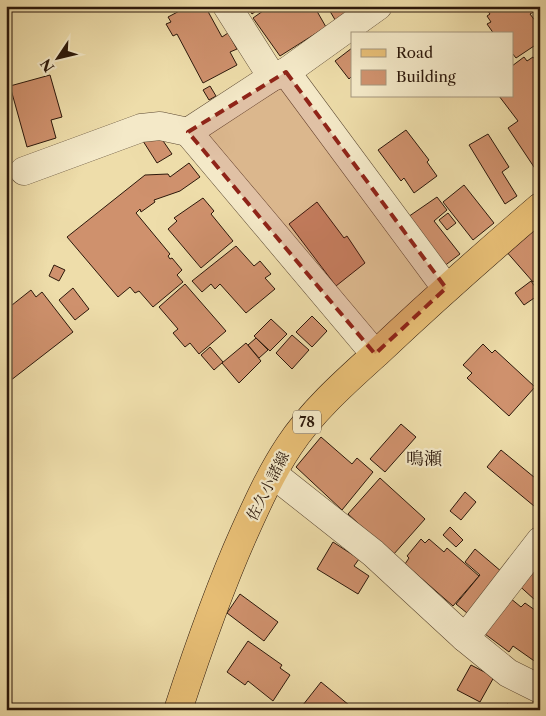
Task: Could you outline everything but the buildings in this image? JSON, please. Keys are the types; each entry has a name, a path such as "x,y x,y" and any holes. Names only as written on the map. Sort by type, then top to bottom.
{"main road":[{"name":"佐久小諸線","path":"178,710 207,622 222,584 273,474 301,429 375,354 446,288 540,207"}],"street":[{"path":"227,6 446,288"},
{"path":"188,132 279,74 378,6"},
{"path":"24,171 141,128 160,126 188,132 375,354"},
{"path":"273,474 373,553 464,638 508,673 540,689"},
{"path":"464,638 540,541"}],"highlighted area":[{"path":"286,72 446,288 375,354 188,132"}],"district":[{"name":"鳴瀬","path":"424,459"}]}
